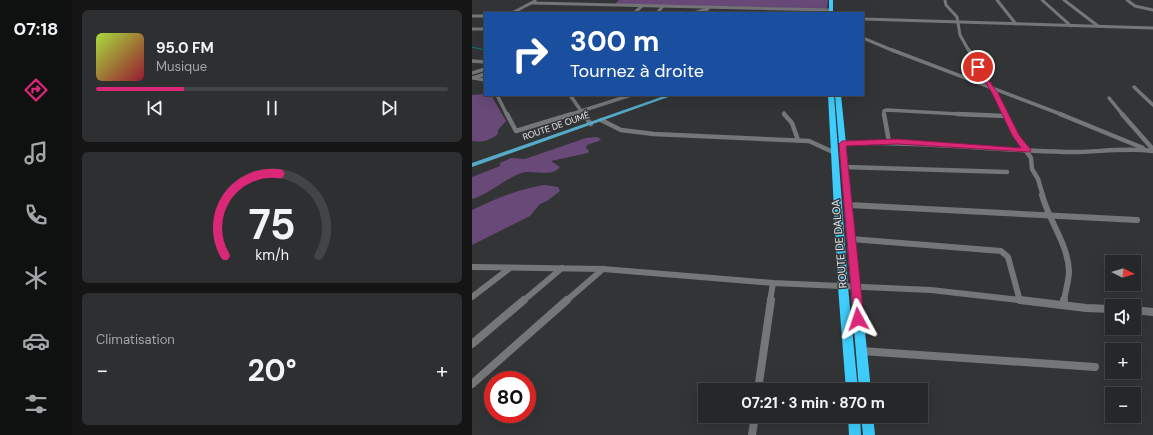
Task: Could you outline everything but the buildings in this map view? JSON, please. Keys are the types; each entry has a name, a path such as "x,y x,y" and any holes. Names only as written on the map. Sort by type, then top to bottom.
{"highway":[{"path":"831,0 831,11"},
{"path":"835,0 835,12"},
{"name":"ROUTE DE DALOA","path":"831,96 843,287 851,383"},
{"name":"ROUTE DE DALOA","path":"838,96 863,383"},
{"path":"854,423 855,435"},
{"path":"868,423 869,435"}],"main road":[{"path":"646,105 669,96"},
{"path":"646,105 676,96"},
{"name":"ROUTE DE OUMÉ","path":"472,165 646,105"}],"street":[{"path":"514,12 536,0"},
{"path":"945,0 958,22 960,35 1016,135 1027,150 1049,216 1067,255 1069,272 1063,305"},
{"path":"997,0 1016,24"},
{"path":"1042,0 1071,26"},
{"path":"1064,0 1098,27"},
{"path":"1127,0 1135,6 1153,10"},
{"path":"532,3 831,11"},
{"path":"635,12 642,6"},
{"path":"658,12 663,6"},
{"path":"696,12 713,7"},
{"path":"472,16 484,16"},
{"path":"864,19 1153,28"},
{"path":"472,29 484,29"},
{"path":"864,38 940,69 1040,105 1152,151"},
{"path":"472,61 484,62"},
{"path":"472,73 484,69"},
{"path":"472,78 484,74"},
{"path":"472,78 484,80"},
{"path":"1134,88 1153,105"},
{"path":"498,96 516,131 628,96"},
{"path":"571,96 591,124"},
{"path":"1109,98 1151,147 1152,151"},
{"path":"889,142 884,114 884,111 887,110 1006,116"},
{"path":"784,113 792,123 798,140"},
{"path":"601,120 621,130 654,134 798,140 816,143 834,153"},
{"path":"842,144 889,142 1070,152 1127,150 1152,151"},
{"path":"845,167 1008,172"},
{"path":"849,206 871,205 1049,216 1125,218 1137,220"},
{"path":"851,239 1001,251 1008,257 1020,300"},
{"path":"472,267 603,269 773,283 855,288 931,290 1105,308"},
{"path":"472,297 510,268"},
{"path":"472,344 562,268"},
{"path":"472,384 603,269"},
{"path":"759,383 773,283"},
{"path":"1141,311 1153,312"},
{"path":"861,351 1095,367"},
{"path":"752,435 754,423"}],"shaded area":[{"path":"619,0 828,0 827,8 823,9 615,4"},
{"path":"484,94 484,96 492,96 506,121 498,130 498,134 492,138 483,141 472,141 472,95"},
{"path":"597,137 601,139 587,145 586,148 589,151 588,153 551,161 560,167 557,170 547,173 521,173 508,179 485,194 472,199 472,177 500,166 500,163 511,158 525,159 586,138"},
{"path":"544,185 558,187 560,191 547,201 540,204 530,216 472,245 472,210 498,198"}],"waterway":[{"path":"472,47 484,50"}],"route":[{"path":"858,319 849,206 842,144 874,142 931,143 1008,150 1027,150 1016,135 995,93 978,67"}]}
